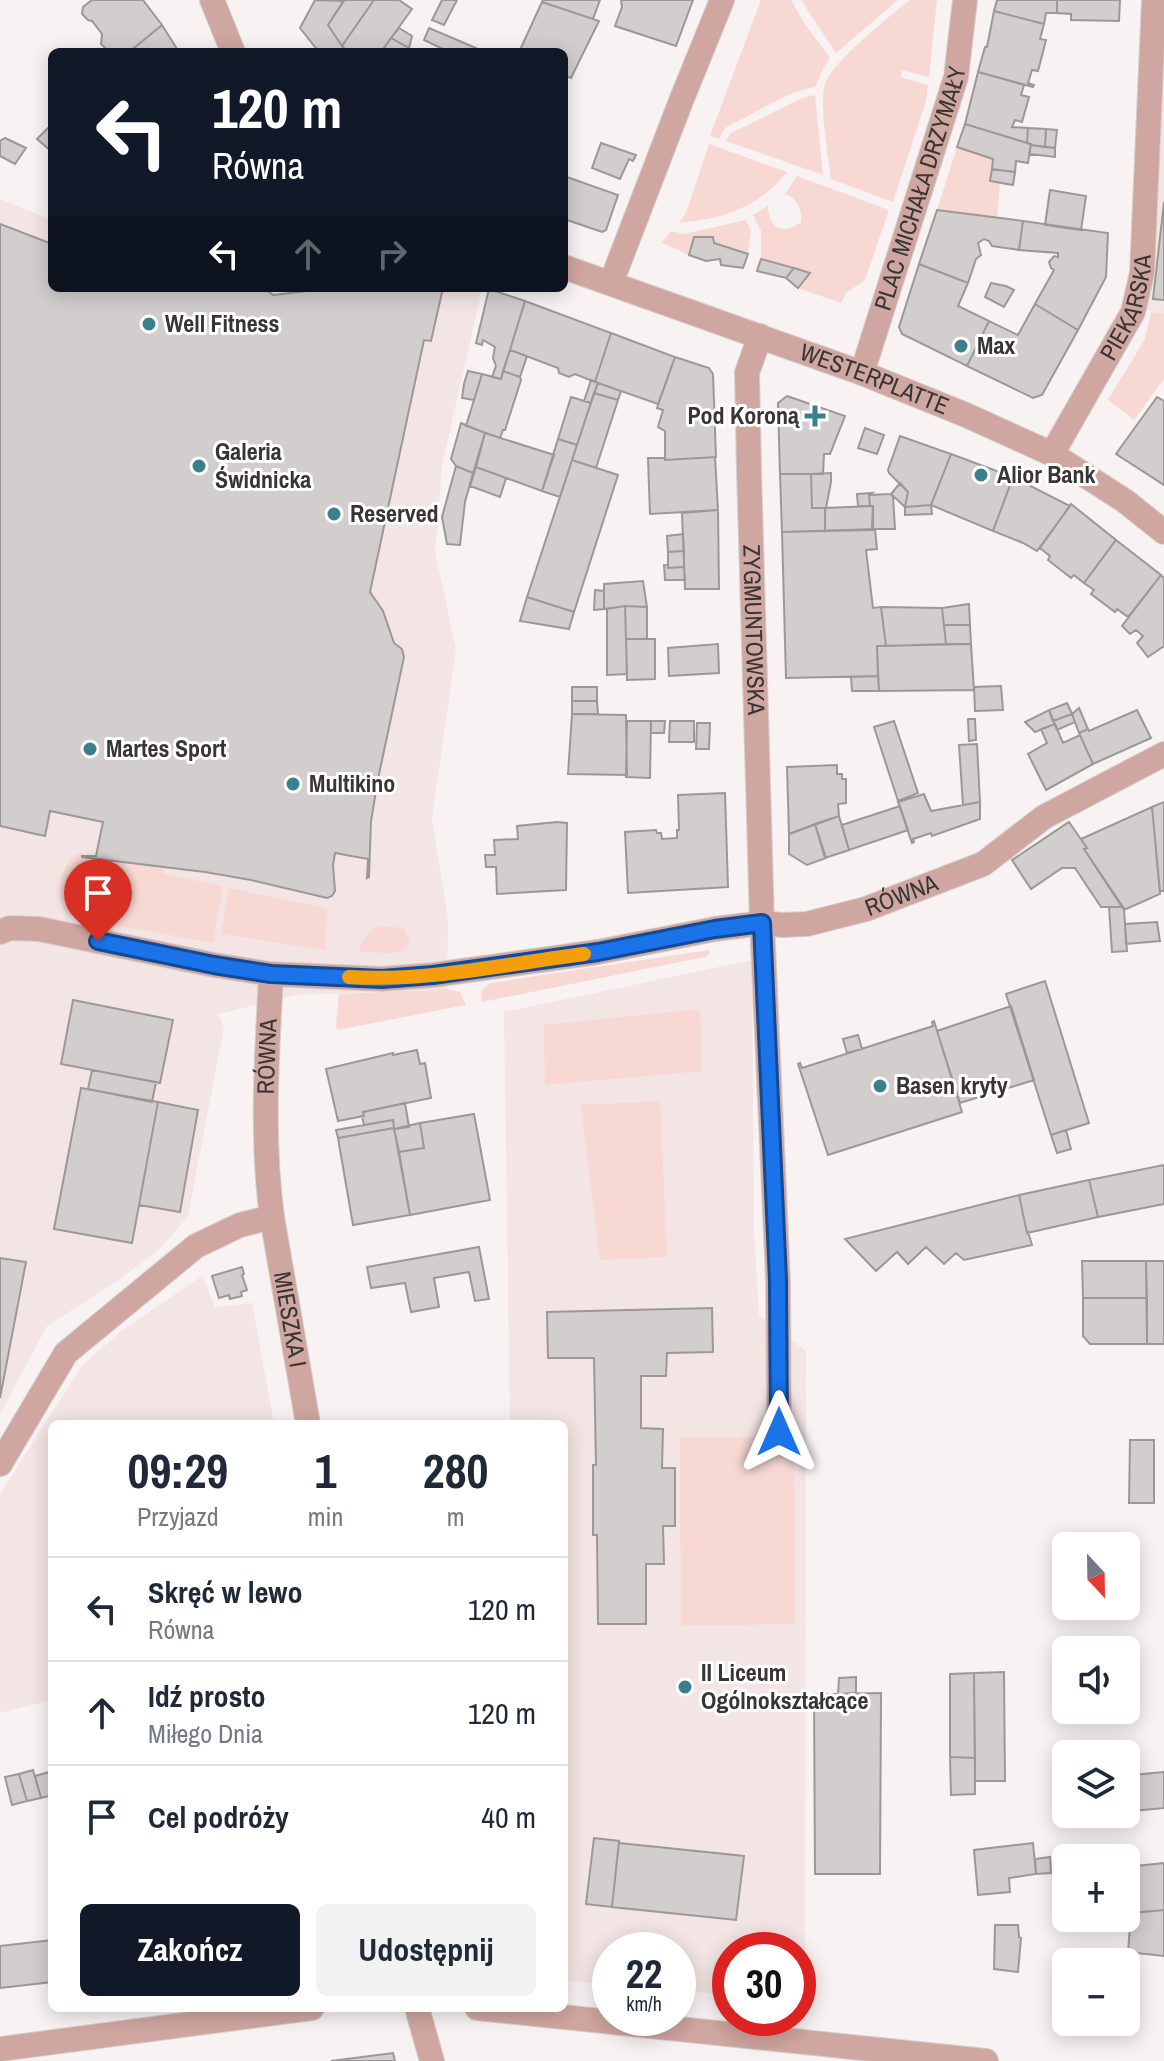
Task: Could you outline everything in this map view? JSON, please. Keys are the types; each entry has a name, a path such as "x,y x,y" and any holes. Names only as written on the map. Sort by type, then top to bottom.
{"street":[{"path":"212,0 231,48"},
{"path":"611,283 722,0"},
{"name":"PLAC MICHAŁA DRZYMAŁY","path":"862,373 956,77 965,0"},
{"name":"PIEKARSKA","path":"1052,454 1133,312 1142,273 1154,0"},
{"name":"WESTERPLATTE","path":"568,268 862,373 966,415 1052,454 1125,501 1164,532"},
{"name":"ZYGMUNTOWSKA","path":"760,336 747,373 762,923 778,1280 779,1432"},
{"name":"RÓWNA","path":"272,1217 266,1176 265,1112 271,974 382,979 433,975 598,952 715,929 762,923 807,924 866,909 983,864 1044,817 1164,754"},
{"path":"0,932 10,928 39,929 271,974"},
{"path":"0,1464 66,1353 196,1246 240,1225 272,1217"},
{"name":"MIESZKA I","path":"272,1217 307,1420"},
{"path":"0,2049 282,2012"},
{"path":"418,2012 432,2061"},
{"path":"515,2012 986,2061"}],"shaded area":[{"path":"761,0 791,0 830,58 815,87 786,96 725,128 719,139 710,136"},
{"path":"801,0 898,0 836,53"},
{"path":"910,0 937,0 929,77 901,70 901,77 928,85 926,101 893,202 831,179 823,93 829,75 838,64"},
{"path":"1164,0 1164,313 1140,309"},
{"path":"815,95 823,175 726,141 731,133"},
{"path":"709,144 787,172 764,194 739,209 679,223 686,213"},
{"path":"957,147 993,159 990,181 1000,183 997,218 937,210"},
{"path":"797,176 889,210 865,280 846,293 841,303 798,288 809,273 761,259 761,231 753,215 768,206 771,220 778,228 789,228 801,222 798,205 785,194"},
{"path":"0,199 48,218 48,292 481,292 442,466 435,552 456,649 432,819 448,919 447,989 298,995 218,1014 224,1027 188,1216 161,1248 116,1282 47,1326 0,1414"},
{"path":"746,220 751,231 748,254 714,243 689,255 662,243 671,231 684,234"},
{"path":"1151,312 1164,313 1164,379 1134,420 1108,400 1145,339"},
{"path":"82,851 83,857 164,866 163,874 223,886 213,943 67,914 60,897 61,879 68,863"},
{"path":"229,888 325,908 325,950 221,934"},
{"path":"380,927 404,929 410,941 405,950 392,953 360,952 366,936"},
{"path":"709,950 705,957 482,1002 481,991 490,983"},
{"name":"II Liceum Ogólnokształcące","path":"752,960 754,1234 759,1315 806,1351 805,1932 712,1932 712,1993 696,1992 696,1932 592,1932 592,1982 568,1980 568,1420 510,1420 504,1012"},
{"path":"447,989 460,992 466,1005 338,1030 336,1027 339,994"},
{"path":"700,1009 702,1071 545,1085 544,1025"},
{"path":"660,1101 667,1257 600,1260 581,1105"},
{"path":"202,1276 215,1307 252,1303 273,1420 48,1420 48,1701 0,1713 0,1494 81,1367 121,1331"},
{"path":"783,1437 794,1442 795,1624 681,1626 680,1438"}],"building":[{"path":"92,0 143,0 162,25 134,48 105,48 101,44 102,34 82,14 83,7"},
{"path":"315,0 344,1 328,25 343,48 316,48 300,28"},
{"path":"344,0 374,0 342,46 328,25"},
{"path":"374,0 399,0 412,9 384,48 342,46"},
{"path":"442,0 457,0 444,25 432,20"},
{"path":"543,0 600,0 593,19"},
{"path":"621,0 693,0 676,46 615,26 622,7"},
{"path":"997,0 1057,0 1057,13 1046,13 1044,24 994,11"},
{"path":"1057,0 1120,0 1119,21 1071,20 1071,14 1057,13"},
{"path":"542,2 599,21 571,78 568,77 568,48 521,48"},
{"path":"994,11 1044,24 1040,39 1046,40 1038,71 1032,70 1028,83 1033,87 978,72"},
{"path":"162,25 176,48 134,48"},
{"path":"399,28 412,36 409,48 391,38"},
{"path":"429,28 476,48 441,48 424,40"},
{"path":"391,38 409,48 384,48"},
{"path":"978,72 1024,85 1021,95 1029,97 1022,122 1015,120 1012,127 1028,128 1027,143 965,124"},
{"path":"965,124 1031,144 1028,163 1016,161 1015,172 992,169 993,159 957,147"},
{"path":"48,128 48,149 37,139"},
{"path":"1028,128 1046,129 1045,147 1027,143"},
{"path":"1046,129 1057,130 1055,148 1045,147"},
{"path":"5,138 26,148 15,164 0,156 0,141"},
{"path":"601,143 636,155 633,161 629,159 620,179 592,168"},
{"path":"1031,145 1055,148 1055,157 1029,154"},
{"path":"992,169 1015,172 1013,185 990,181"},
{"path":"568,177 618,195 606,230 602,232 568,220"},
{"path":"1050,190 1086,196 1081,230 1045,225"},
{"path":"1164,202 1164,300 1153,299"},
{"path":"937,210 1023,221 1019,250 992,246 984,239 978,243 981,255 976,259 968,283 919,264"},
{"path":"1023,221 1108,233 1106,277 1078,330 1035,304 1054,270 1049,262 1054,256 1058,257 1058,253 1019,250"},
{"name":"Galeria Świdnicka","path":"0,224 48,242 48,292 269,292 273,295 299,292 442,292 431,341 424,340 370,592 383,611 394,643 402,649 404,657 371,821 369,877 368,859 335,853 335,891 327,898 205,872 82,857 96,856 103,822 50,811 45,836 0,826"},
{"path":"694,237 713,237 714,243 748,254 743,268 721,265 720,259 706,261 689,255"},
{"path":"761,259 794,268 786,278 757,271"},
{"path":"919,264 968,283 958,306 989,321 967,366 902,334 899,327"},
{"path":"794,268 810,273 798,288 786,278"},
{"path":"991,283 1014,290 1004,307 985,297"},
{"path":"488,292 525,301 501,379 492,377 496,366 493,358 495,347 483,340 482,345 476,343"},
{"path":"525,301 611,333 595,382 575,374 569,377 559,373 558,368 510,350"},
{"path":"1035,304 1078,330 1042,395 1033,398 967,366 989,321 1018,335"},
{"path":"611,333 675,357 658,404 595,382"},
{"path":"510,350 527,356 520,377 503,371"},
{"path":"675,357 709,368 713,374 716,457 665,460 665,431 658,427 663,410 657,408"},
{"path":"468,371 482,374 474,400 462,398"},
{"path":"503,371 521,380 500,438 466,426 482,374 501,379"},
{"path":"591,380 598,383 591,403 584,401"},
{"path":"598,383 621,391 618,400 594,393"},
{"path":"594,393 618,400 596,468 572,460"},
{"path":"787,396 845,416 830,454 824,454 823,474 780,474 778,403"},
{"path":"571,397 591,403 577,445 558,439"},
{"path":"1157,397 1164,401 1164,485 1116,454"},
{"path":"461,423 485,433 473,473 456,466 451,459"},
{"path":"865,428 884,435 877,454 858,448"},
{"path":"485,433 554,455 542,491 476,467"},
{"path":"900,436 951,454 931,505 905,507 908,492 889,473"},
{"path":"558,439 577,445 560,497 542,491"},
{"path":"951,454 1013,477 993,531 931,505"},
{"path":"715,457 718,510 650,514 648,458"},
{"path":"572,460 618,475 574,612 527,597"},
{"path":"456,466 473,473 465,502 460,545 447,544 442,517"},
{"path":"476,467 506,478 500,497 470,486"},
{"path":"831,473 826,508 812,508 811,474"},
{"path":"780,474 811,474 812,508 825,508 825,531 782,532"},
{"path":"1013,477 1070,506 1037,551 993,531"},
{"path":"900,483 908,492 905,507 891,494"},
{"path":"872,493 869,495 870,506 858,506 857,494"},
{"path":"891,494 895,529 872,528 873,506 870,506 869,495"},
{"path":"1071,504 1116,540 1084,583 1074,575 1071,578 1048,560 1050,556 1040,548"},
{"path":"931,505 932,514 905,515 905,507"},
{"path":"873,506 873,530 825,531 825,508"},
{"path":"718,510 719,589 685,589 682,513"},
{"path":"875,529 877,549 866,550 873,608 881,607 886,646 877,646 878,676 786,678 782,532"},
{"path":"683,534 684,551 668,552 667,536"},
{"path":"1116,540 1161,575 1128,617 1117,609 1115,612 1091,594 1094,590 1084,583"},
{"path":"684,551 684,567 668,568 668,552"},
{"path":"668,564 668,568 684,567 685,580 665,580 664,565"},
{"path":"1161,575 1164,578 1164,646 1148,657 1137,643 1143,636 1136,630 1130,634 1122,626"},
{"path":"643,581 647,607 604,609 604,584"},
{"path":"595,590 604,591 604,609 594,610"},
{"path":"527,597 574,612 569,629 520,621"},
{"path":"969,604 970,625 944,625 942,608"},
{"path":"625,606 627,674 607,675 607,609"},
{"path":"625,606 647,607 647,639 626,639"},
{"path":"881,607 942,608 946,644 886,646"},
{"path":"944,625 970,625 971,644 946,644"},
{"path":"626,639 655,639 655,679 627,680"},
{"path":"718,644 719,673 669,676 668,648"},
{"path":"971,644 974,690 879,691 877,646"},
{"path":"878,676 879,691 852,691 851,677"},
{"path":"1001,686 1003,710 975,711 974,687"},
{"path":"572,687 597,687 597,701 572,701"},
{"path":"572,701 597,701 598,714 572,714"},
{"path":"1067,703 1072,714 1053,721 1049,710"},
{"path":"1079,708 1088,729 1079,733 1072,714"},
{"path":"1049,710 1055,724 1035,732 1025,722"},
{"path":"1137,710 1151,738 1093,764 1079,733"},
{"path":"572,714 626,715 627,775 568,774"},
{"path":"1072,714 1075,722 1057,730 1053,721"},
{"path":"968,719 975,719 976,740 969,741"},
{"path":"627,721 651,721 650,778 626,777"},
{"path":"651,721 665,721 664,733 651,733"},
{"path":"670,721 694,721 694,742 669,742"},
{"path":"894,721 918,793 898,801 874,727"},
{"path":"697,723 710,723 709,749 696,749"},
{"path":"1055,724 1063,743 1080,735 1093,764 1046,790 1028,754 1047,743 1041,729"},
{"path":"977,744 980,802 963,805 959,745"},
{"path":"837,765 837,774 842,774 842,779 846,779 846,803 838,804 839,816 789,834 787,767"},
{"path":"725,793 728,887 628,893 625,832 656,830 661,833 662,839 677,838 678,795"},
{"path":"924,794 931,811 980,802 980,819 932,836 931,833 913,839 912,843 898,802"},
{"path":"1164,802 1164,891 1160,891 1152,807"},
{"path":"900,806 908,830 849,850 842,825"},
{"path":"1152,807 1160,894 1124,910 1084,849 1087,848 1081,839"},
{"path":"839,816 849,850 825,858 815,824"},
{"path":"1069,822 1123,907 1101,907 1075,868 1062,868 1031,889 1012,860"},
{"path":"567,823 566,890 497,894 496,867 486,867 485,855 495,855 494,840 518,839 517,826"},
{"path":"815,824 826,858 807,865 789,854 789,834"},
{"path":"1109,907 1123,907 1127,951 1112,952"},
{"path":"1157,922 1160,941 1126,944 1125,924"},
{"path":"1045,981 1089,1123 1051,1135 1006,994"},
{"path":"73,1000 173,1020 160,1083 61,1064"},
{"path":"1011,1006 1034,1080 960,1103 937,1031"},
{"name":"Basen kryty","path":"934,1021 962,1112 828,1155 798,1064 802,1068 933,1026"},
{"path":"858,1035 862,1049 847,1053 843,1039"},
{"path":"417,1050 420,1064 425,1063 431,1098 363,1112 364,1116 338,1121 326,1069"},
{"path":"92,1070 156,1082 152,1102 88,1089"},
{"path":"81,1088 158,1102 132,1243 54,1229"},
{"path":"158,1102 198,1110 180,1212 139,1205"},
{"path":"405,1103 409,1127 394,1129 393,1120 364,1125 363,1112"},
{"path":"474,1114 490,1200 410,1215 399,1152 424,1148 420,1123"},
{"path":"393,1120 394,1128 338,1138 336,1130"},
{"path":"420,1123 424,1148 399,1152 394,1129"},
{"path":"394,1128 410,1215 353,1225 338,1138"},
{"path":"1066,1130 1071,1149 1057,1153 1051,1135"},
{"path":"1164,1165 1164,1204 1098,1217 1089,1180"},
{"path":"1089,1180 1098,1217 1027,1233 1019,1195"},
{"path":"1019,1195 1032,1245 964,1260 956,1253 944,1264 926,1247 908,1264 897,1252 876,1271 845,1239"},
{"path":"479,1247 489,1299 475,1301 469,1272 434,1278 439,1307 411,1312 405,1283 371,1288 367,1267"},
{"path":"0,1258 26,1262 0,1398"},
{"path":"1082,1261 1146,1261 1147,1298 1083,1298"},
{"path":"1146,1261 1164,1261 1164,1344 1147,1344"},
{"path":"242,1267 247,1290 241,1292 242,1296 219,1298 212,1276"},
{"path":"1083,1298 1147,1298 1147,1344 1090,1344 1083,1336"},
{"path":"712,1308 713,1352 667,1353 666,1376 641,1376 641,1428 663,1429 662,1468 675,1468 675,1526 663,1526 664,1564 646,1564 646,1624 598,1624 597,1535 593,1535 593,1465 596,1465 594,1358 548,1358 547,1312"},
{"path":"1130,1440 1154,1440 1154,1503 1129,1503"},
{"path":"1004,1672 1005,1781 975,1781 974,1673"},
{"path":"974,1673 975,1758 950,1757 950,1674"},
{"path":"856,1677 856,1693 838,1694 839,1678"},
{"path":"881,1693 880,1874 815,1874 814,1694"},
{"path":"950,1757 975,1758 975,1794 951,1795"},
{"path":"33,1770 41,1798 27,1801 19,1774"},
{"path":"48,1772 48,1796 41,1798 35,1776"},
{"path":"1164,1772 1164,1808 1140,1810 1140,1774"},
{"path":"19,1774 27,1801 12,1805 5,1777"},
{"path":"594,1838 619,1841 612,1907 586,1904"},
{"path":"619,1843 744,1856 736,1920 612,1907"},
{"path":"1033,1843 1036,1874 1009,1878 1010,1892 978,1895 974,1850"},
{"path":"1050,1857 1051,1873 1036,1874 1035,1859"},
{"path":"1164,1863 1164,1910 1140,1912 1140,1866"},
{"path":"1164,1910 1164,1956 1140,1953 1140,1948 1128,1948 1130,1932 1140,1932 1140,1912"},
{"path":"995,1925 1018,1925 1021,1938 1018,1972 994,1969"},
{"path":"48,1940 48,1982 0,1988 0,1946"},
{"path":"393,2053 395,2061 331,2061"}],"slow traffic":[{"path":"349,977 382,979 433,975 584,954"}],"place":[{"name":"Well Fitness","path":"149,324"},
{"name":"Max","path":"961,346"},
{"name":"Pod Koroną","path":"815,416"},
{"name":"Galeria Świdnicka","path":"199,466"},
{"name":"Alior Bank","path":"981,475"},
{"name":"Reserved","path":"334,514"},
{"name":"Martes Sport","path":"90,749"},
{"name":"Multikino","path":"293,784"},
{"name":"Basen kryty","path":"880,1086"},
{"name":"II Liceum Ogólnokształcące","path":"685,1687"}],"route":[{"path":"98,941 271,974 382,979 598,952 762,923 778,1280 779,1432"}]}
